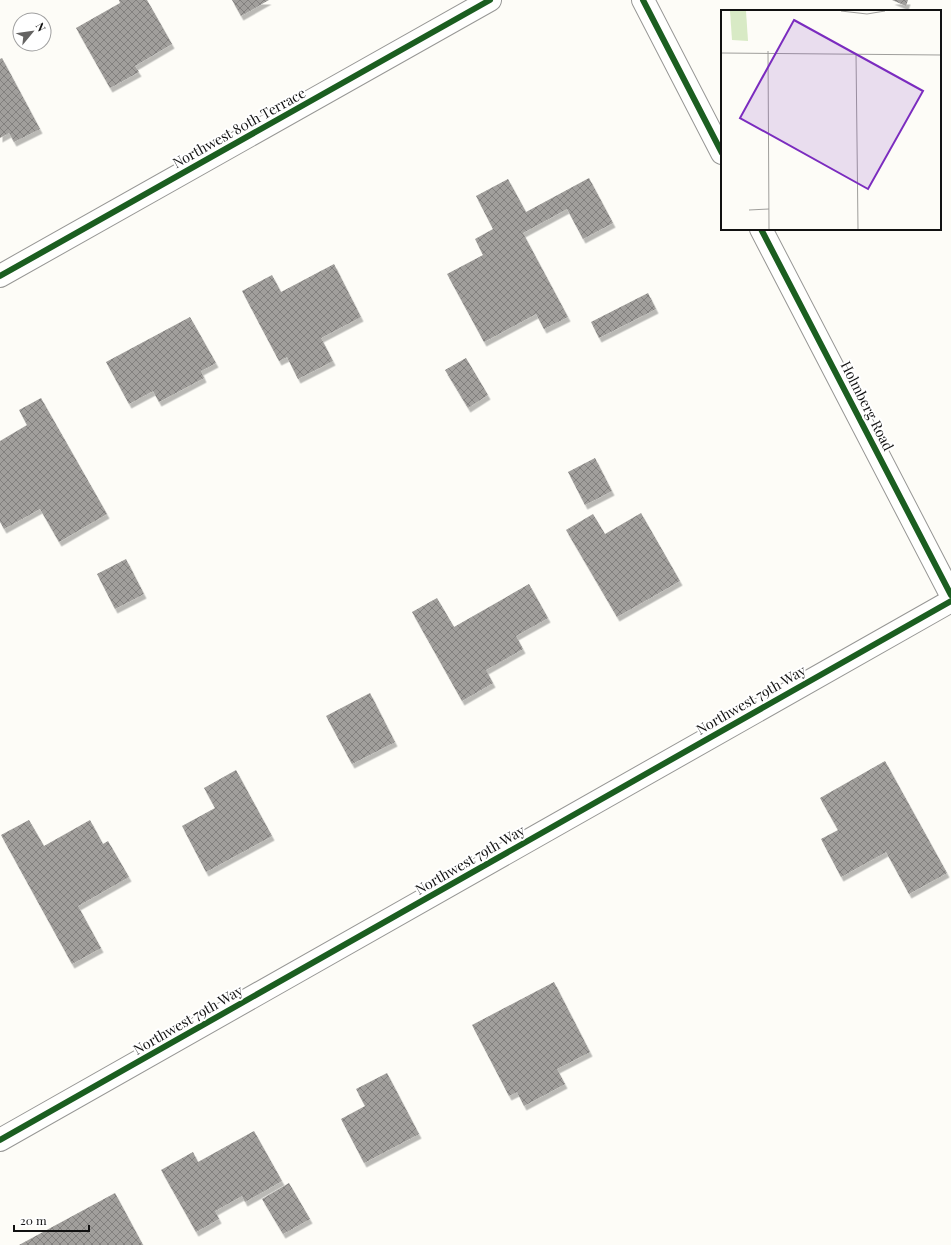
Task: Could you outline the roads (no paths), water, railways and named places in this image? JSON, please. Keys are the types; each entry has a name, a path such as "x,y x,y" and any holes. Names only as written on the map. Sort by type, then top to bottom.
{"street":[{"name":"Northwest 80th Terrace","path":"0,276 490,0"},
{"path":"643,0 721,151"},
{"name":"Holmberg Road","path":"762,230 951,594"},
{"name":"Northwest 79th Way","path":"0,1140 951,601"}]}
